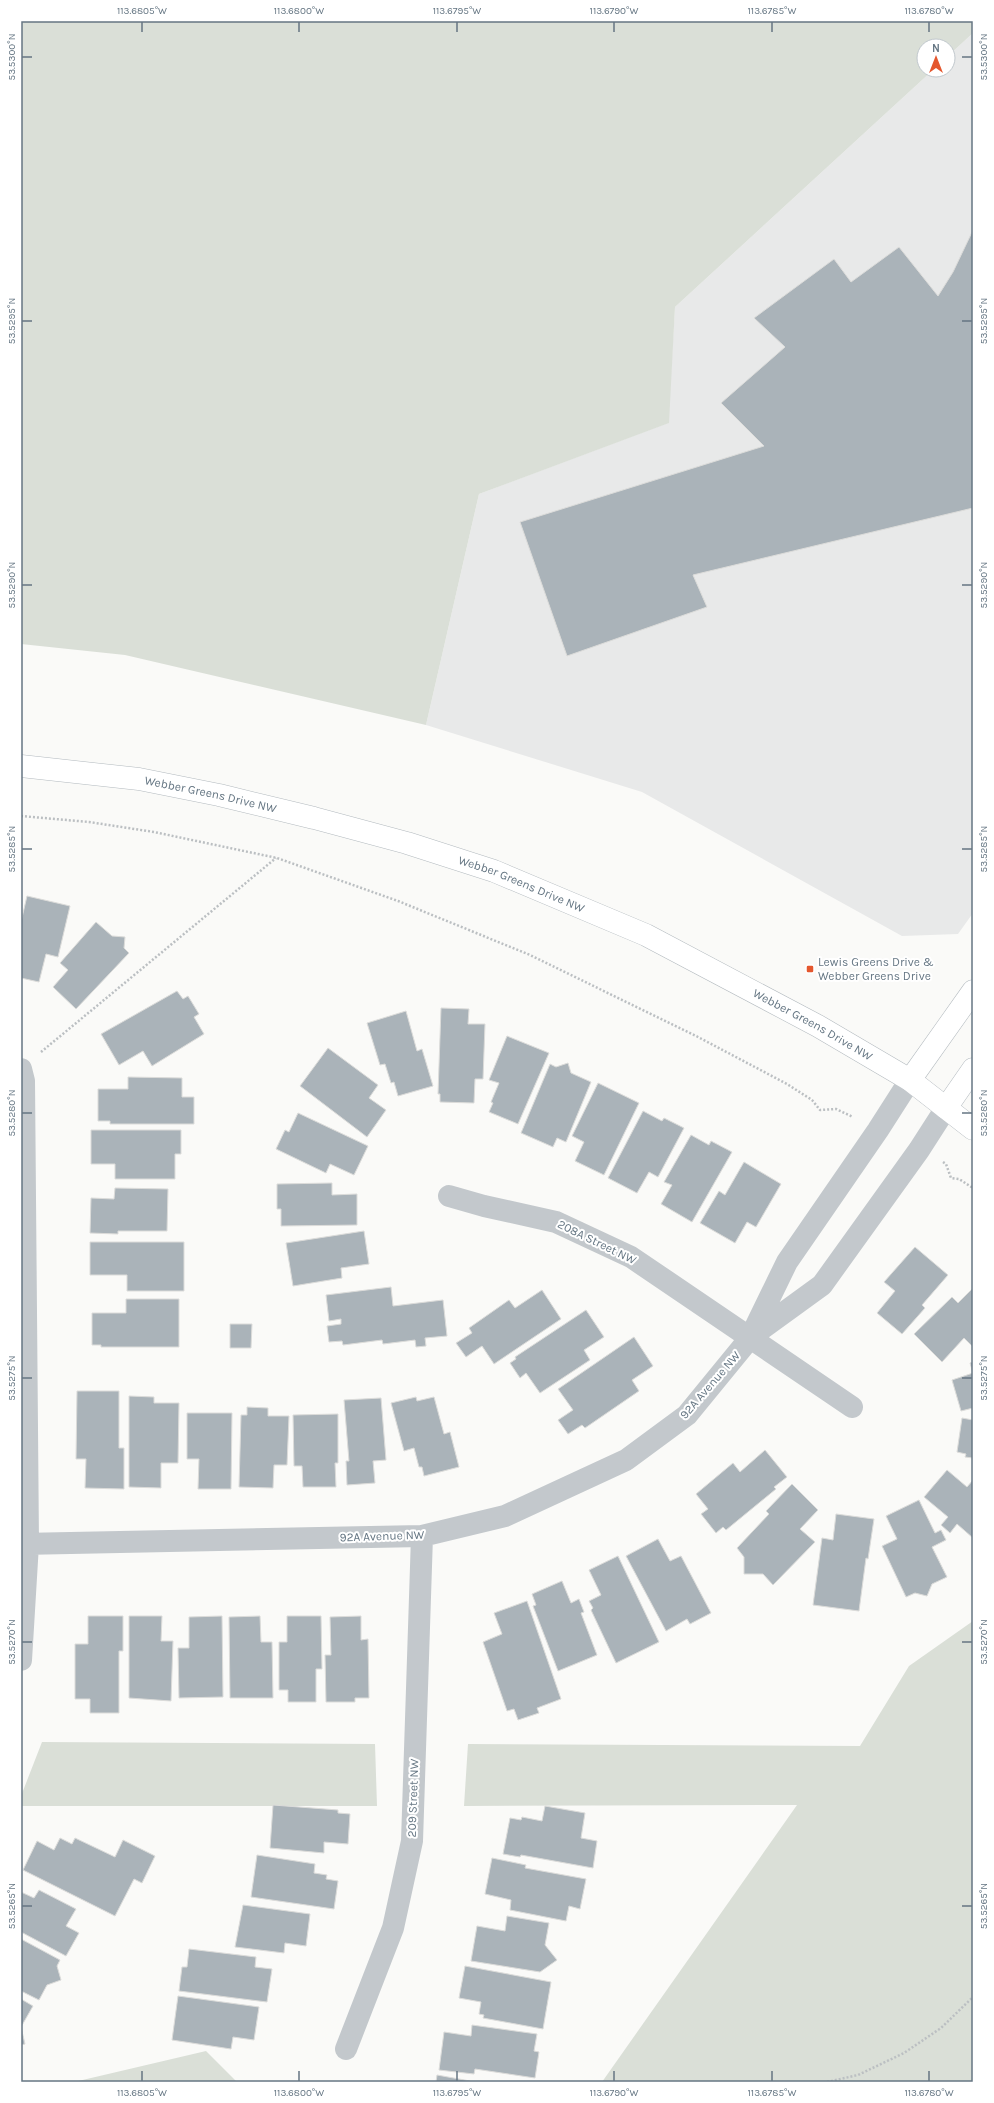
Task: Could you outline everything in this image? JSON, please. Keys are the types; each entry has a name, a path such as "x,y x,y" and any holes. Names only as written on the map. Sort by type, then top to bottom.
{"main road":[{"name":"Webber Greens Drive NW","path":"21,766 139,780 219,795 314,818 407,843 494,871 646,935 818,1026 910,1080 973,1128"},
{"path":"910,1080 973,990"},
{"path":"946,1108 973,1069"}],"street":[{"path":"21,1660 25,1544 23,1075"},
{"name":"92A Avenue NW","path":"25,1544 422,1536 505,1516 626,1460 687,1414 750,1338 787,1262 878,1130 910,1080"},
{"name":"92A Avenue NW","path":"750,1338 822,1285 946,1108"},
{"name":"208A Street NW","path":"448,1196 556,1222 570,1228 631,1257 750,1338"},
{"path":"750,1338 852,1407"},
{"name":"209 Street NW","path":"346,2049 393,1928 412,1841 422,1536"}],"path":[{"path":"21,816 89,822 154,832 277,858 398,901 530,955 705,1040 787,1084 812,1100 820,1110 836,1109"},
{"path":"23,1075 277,858"},
{"path":"946,1164 951,1178 959,1179 973,1188"},
{"path":"827,2082 858,2075 904,2053 941,2028 973,1997"}],"shaded area":[{"path":"21,21 973,21 973,33 956,49 956,38 916,38 916,78 924,78 675,307 669,423 479,494 426,725 125,655 21,644"},
{"path":"973,33 973,913 958,934 902,936 642,792 426,725 479,494 668,423 675,307 924,78 956,78 956,49"},
{"path":"973,1621 973,2082 602,2082 797,1805 464,1806 468,1744 860,1746 909,1666"},
{"path":"42,1742 375,1744 377,1806 21,1806 21,1796"},
{"path":"206,2051 237,2082 74,2082"}],"building":[{"path":"973,230 973,508 693,575 707,607 567,656 520,522 764,446 721,403 785,347 754,318 834,259 851,282 899,247 938,296 953,272"},
{"path":"27,896 70,906 58,957 46,954 39,982 21,978 21,922"},
{"path":"96,922 112,936 125,937 124,948 129,953 76,1009 53,987 68,970 60,963"},
{"path":"177,991 183,999 188,996 199,1014 194,1017 204,1034 152,1066 143,1051 119,1065 101,1034"},
{"path":"441,1008 469,1009 468,1024 485,1024 483,1079 475,1079 474,1103 440,1102 440,1094 438,1094"},
{"path":"406,1011 417,1051 422,1049 433,1086 398,1096 394,1082 391,1083 385,1064 380,1065 367,1023"},
{"path":"507,1036 549,1053 518,1124 489,1112 493,1103 491,1102 499,1083 489,1080"},
{"path":"328,1048 378,1085 369,1098 386,1110 367,1137 300,1086"},
{"path":"568,1063 571,1073 591,1082 566,1142 557,1138 553,1147 521,1133 550,1064 556,1067"},
{"path":"128,1077 182,1078 182,1097 194,1097 194,1124 110,1124 110,1121 98,1121 98,1089 128,1089"},
{"path":"598,1083 639,1103 604,1175 575,1161 584,1142 572,1136"},
{"path":"643,1111 662,1121 664,1118 684,1128 658,1177 649,1172 637,1193 608,1178"},
{"path":"298,1113 368,1146 354,1175 330,1164 326,1173 276,1149 285,1130 289,1132"},
{"path":"91,1130 181,1130 181,1154 175,1154 175,1179 115,1179 115,1164 91,1164"},
{"path":"691,1135 709,1145 711,1141 732,1152 692,1222 661,1204 672,1185 664,1182"},
{"path":"744,1162 781,1184 756,1227 747,1222 735,1243 700,1223 719,1191 725,1195"},
{"path":"332,1183 332,1195 357,1194 357,1225 281,1226 281,1209 277,1209 277,1184"},
{"path":"115,1188 168,1189 167,1231 118,1231 118,1234 90,1233 91,1198 114,1199"},
{"path":"364,1231 369,1264 341,1268 342,1278 293,1286 286,1243"},
{"path":"90,1242 184,1242 184,1291 127,1291 127,1275 90,1275"},
{"path":"915,1247 948,1275 922,1305 925,1308 902,1334 877,1313 895,1291 884,1282"},
{"path":"391,1287 393,1306 443,1300 447,1336 425,1338 426,1346 416,1347 415,1340 383,1344 382,1340 343,1345 342,1341 329,1342 327,1326 341,1324 341,1319 329,1321 326,1295"},
{"path":"973,1288 973,1347 964,1338 942,1362 914,1334 952,1297 958,1303"},
{"path":"542,1290 561,1319 494,1364 482,1346 466,1357 456,1343 472,1333 469,1328 509,1300 515,1308"},
{"path":"126,1299 179,1299 179,1347 101,1347 101,1345 92,1345 92,1313 126,1313"},
{"path":"586,1310 604,1337 584,1350 590,1360 540,1393 526,1373 520,1378 510,1363 516,1359 515,1357"},
{"path":"230,1324 252,1324 251,1348 230,1348"},
{"path":"634,1337 653,1366 632,1380 639,1391 585,1428 582,1425 568,1434 558,1420 573,1410 558,1389"},
{"path":"973,1362 973,1373 970,1363"},
{"path":"973,1373 973,1408 961,1411 952,1380"},
{"path":"77,1391 119,1391 119,1448 124,1448 124,1489 85,1488 86,1459 76,1459"},
{"path":"129,1396 154,1397 154,1403 179,1403 178,1463 161,1463 161,1488 129,1487"},
{"path":"416,1397 417,1401 434,1397 444,1434 450,1432 459,1467 424,1476 422,1467 419,1467 414,1448 404,1451 391,1403"},
{"path":"381,1398 386,1460 373,1461 375,1483 347,1485 346,1461 349,1461 344,1400"},
{"path":"247,1407 268,1408 268,1416 289,1416 287,1465 274,1465 273,1488 239,1487 241,1415 247,1415"},
{"path":"187,1413 232,1413 231,1489 198,1489 199,1459 187,1459"},
{"path":"338,1414 338,1463 335,1463 336,1487 303,1487 302,1466 294,1466 293,1415"},
{"path":"962,1418 973,1420 973,1458 965,1457 966,1454 957,1452"},
{"path":"765,1450 787,1477 774,1487 776,1489 726,1530 723,1527 716,1533 701,1514 708,1509 696,1494 733,1463 740,1472"},
{"path":"947,1470 967,1487 973,1480 973,1538 957,1524 950,1533 941,1525 948,1517 924,1497"},
{"path":"792,1484 818,1510 800,1529 815,1542 773,1585 763,1574 744,1574 744,1557 737,1548 769,1514 766,1511"},
{"path":"919,1500 935,1533 941,1530 946,1540 932,1547 947,1577 932,1584 927,1596 915,1593 906,1597 882,1546 897,1539 886,1516"},
{"path":"836,1514 874,1519 868,1559 866,1558 859,1611 813,1605 822,1538 833,1540"},
{"path":"658,1539 670,1561 681,1556 711,1613 690,1624 687,1619 666,1631 626,1556"},
{"path":"618,1556 659,1642 616,1663 591,1610 593,1608 589,1601 601,1595 589,1570"},
{"path":"562,1581 571,1603 579,1599 584,1612 581,1613 597,1655 558,1671 533,1606 536,1605 532,1594"},
{"path":"527,1601 561,1699 537,1708 539,1713 518,1720 514,1709 507,1711 483,1642 502,1634 494,1613"},
{"path":"88,1616 123,1616 123,1651 119,1651 119,1713 90,1713 90,1699 75,1699 75,1644 88,1644"},
{"path":"129,1616 162,1616 161,1641 173,1641 171,1701 129,1698"},
{"path":"222,1616 223,1697 179,1698 178,1648 189,1648 189,1617"},
{"path":"260,1616 261,1642 272,1642 273,1698 230,1698 229,1617"},
{"path":"287,1616 321,1616 322,1669 316,1669 316,1702 288,1702 288,1690 279,1690 279,1642 287,1642"},
{"path":"361,1616 361,1640 368,1639 369,1698 355,1698 355,1702 326,1702 325,1655 331,1655 330,1617"},
{"path":"273,1805 338,1810 338,1813 350,1814 348,1844 324,1842 324,1853 270,1848"},
{"path":"545,1806 585,1813 581,1838 597,1841 593,1868 521,1855 520,1857 503,1854 510,1818 521,1820 522,1817 542,1821"},
{"path":"60,1838 72,1844 75,1838 115,1857 123,1840 155,1856 142,1883 134,1879 115,1916 23,1870 37,1841 54,1850"},
{"path":"257,1855 315,1864 314,1873 327,1875 326,1879 338,1881 334,1909 251,1897"},
{"path":"492,1858 526,1865 525,1868 586,1879 580,1909 569,1906 566,1921 510,1910 511,1900 485,1894"},
{"path":"39,1890 76,1909 66,1926 79,1933 66,1956 21,1932 21,1892 34,1898"},
{"path":"243,1905 310,1914 306,1946 285,1943 284,1953 235,1947"},
{"path":"507,1916 549,1923 545,1945 557,1960 540,1972 471,1961 477,1926 505,1931"},
{"path":"21,1939 60,1960 57,1966 61,1980 47,1985 39,2000 21,1991"},
{"path":"189,1949 256,1957 255,1967 272,1969 267,2002 179,1991 182,1967 187,1967"},
{"path":"465,1966 551,1982 543,2029 483,2018 484,2015 479,2014 481,2002 459,1998"},
{"path":"178,1996 259,2007 254,2040 233,2037 231,2049 172,2040"},
{"path":"21,1999 33,2006 21,2027"},
{"path":"472,2025 537,2034 534,2051 539,2052 535,2078 475,2069 474,2074 439,2070 444,2032 471,2036"},
{"path":"21,2027 25,2044 21,2045"},
{"path":"437,2075 470,2081 470,2082 436,2082"}],"place":[{"name":"Lewis Greens Drive & Webber Greens Drive","path":"810,969"}]}
